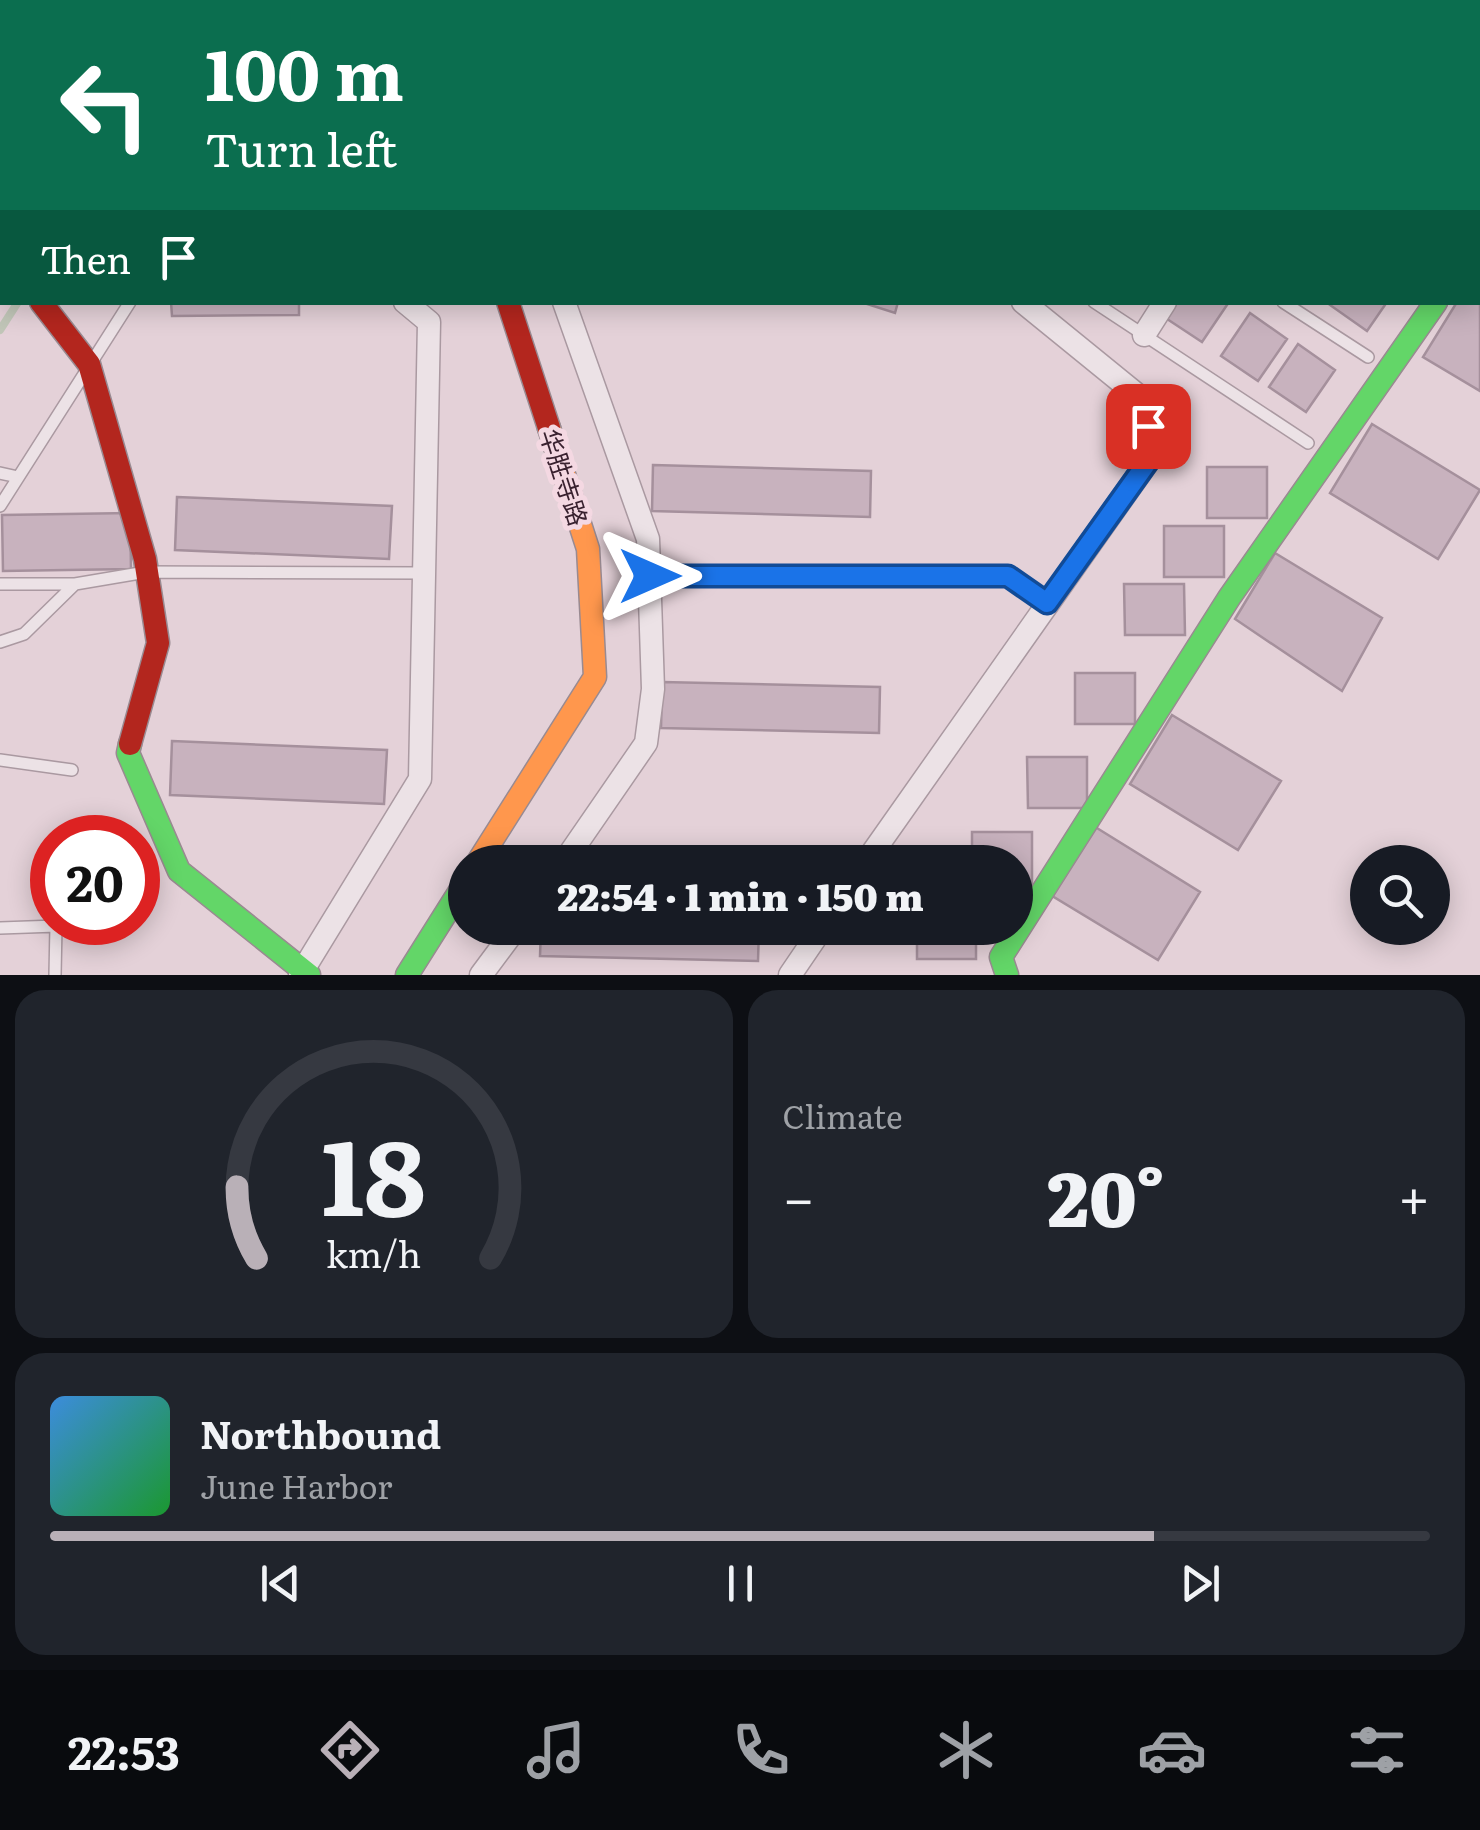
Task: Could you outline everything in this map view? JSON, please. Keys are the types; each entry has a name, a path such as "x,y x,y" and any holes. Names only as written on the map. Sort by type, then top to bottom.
{"street":[{"path":"43,305 90,364 146,572 158,644 128,753 179,872 304,974 420,780 430,322 409,305"},
{"name":"华胜寺路","path":"489,845 595,678 588,549 509,305"},
{"path":"565,305 648,539 653,689 646,744 576,845"},
{"path":"878,845 1154,453 1142,398 1027,305"},
{"path":"1144,336 1164,305"},
{"path":"1007,975 1001,956 1229,598 1434,305"},
{"path":"406,975 448,909"},
{"path":"480,975 503,945"},
{"path":"790,975 810,945"}],"lane":[{"path":"0,506 128,305"},
{"path":"1098,305 1308,443"},
{"path":"1288,305 1368,357"},
{"path":"0,473 18,478"},
{"path":"0,584 75,584 146,572 424,572"},
{"path":"650,576 1008,576 1047,603"},
{"path":"0,642 24,634 75,584"},
{"path":"0,760 72,770"},
{"path":"0,928 56,926 55,975"}],"building":[{"path":"171,305 299,305 299,315 172,316"},
{"path":"870,305 897,305 895,313"},
{"path":"1172,305 1227,305 1202,342 1164,317"},
{"path":"1330,305 1385,305 1367,331"},
{"path":"1455,305 1480,305 1480,391 1423,357"},
{"path":"1250,313 1287,339 1258,381 1221,356"},
{"path":"1298,344 1335,370 1306,412 1269,387"},
{"path":"1372,424 1480,490 1438,559 1330,493"},
{"path":"653,465 871,471 870,517 652,511"},
{"path":"1207,467 1267,467 1267,518 1207,518"},
{"path":"177,497 392,506 389,559 175,550"},
{"path":"130,513 131,569 3,571 2,515"},
{"path":"1164,526 1224,526 1224,577 1164,577"},
{"path":"1275,553 1382,618 1342,691 1235,619"},
{"path":"1124,584 1184,584 1185,635 1125,635"},
{"path":"1075,673 1135,673 1135,724 1075,724"},
{"path":"662,682 880,687 879,733 661,728"},
{"path":"1172,715 1281,781 1238,850 1130,784"},
{"path":"172,741 387,750 384,804 170,795"},
{"path":"1027,757 1087,757 1087,808 1028,808"},
{"path":"1092,825 1200,892 1158,960 1049,894"},
{"path":"972,832 1032,832 1032,845 972,845"},
{"path":"540,945 758,945 758,961 540,956"},
{"path":"917,945 976,945 976,959 917,959"}],"waterway":[{"path":"0,330 16,305"}],"traffic: fast":[{"path":"1007,975 1001,957 1229,598 1434,305"},
{"path":"130,744 128,753 179,871 309,975"},
{"path":"407,975 448,910"}],"traffic: slow":[{"path":"489,845 595,677 588,549 549,428"}],"traffic: jam":[{"path":"43,305 89,364 145,559 158,643 130,744"},
{"path":"509,305 549,428"}],"route":[{"path":"650,576 1008,576 1047,603 1154,453 1148,426"}]}
